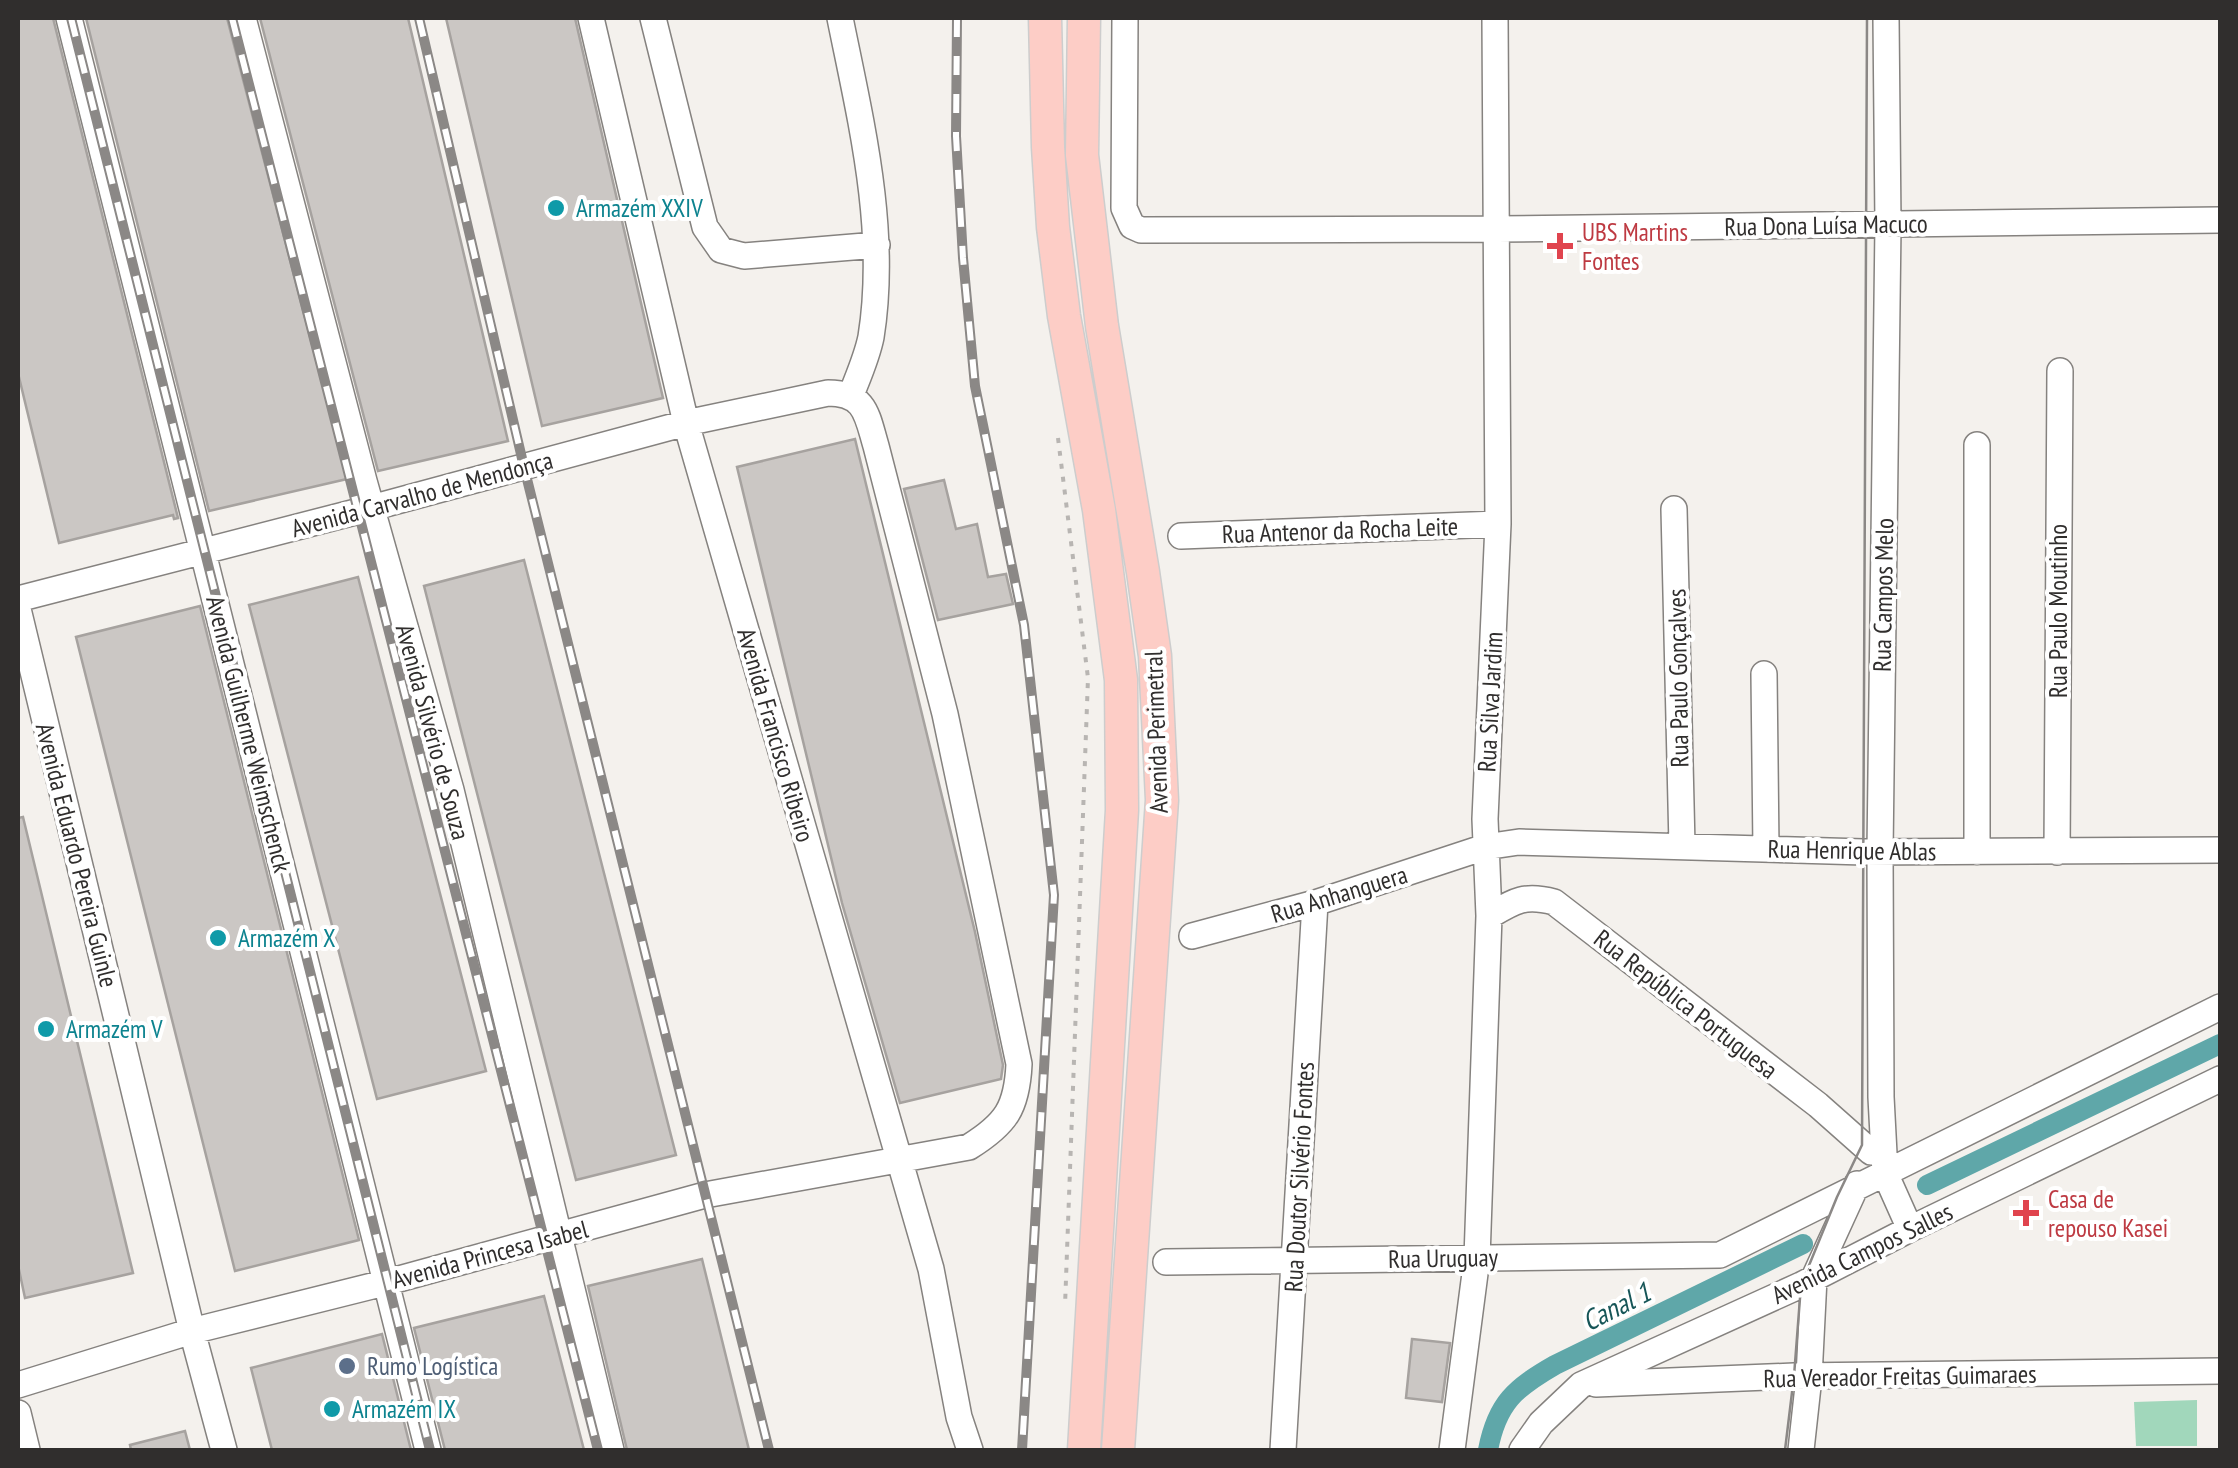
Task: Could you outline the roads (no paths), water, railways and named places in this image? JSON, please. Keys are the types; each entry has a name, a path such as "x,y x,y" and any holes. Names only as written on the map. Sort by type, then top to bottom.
{"main road":[{"name":"Avenida Perimetral","path":"1046,18 1053,227 1064,316 1099,510 1121,680 1121,828 1084,1450"},
{"name":"Avenida Perimetral","path":"1084,18 1082,155 1102,326 1155,656 1162,800 1118,1450"}],"street":[{"name":"Avenida Guilherme Weimschenck","path":"69,18 428,1450"},
{"name":"Avenida Silvério de Souza","path":"243,18 371,508 451,790 611,1450"},
{"name":"Avenida Francisco Ribeiro","path":"591,18 686,424 932,1270 959,1417 970,1450"},
{"path":"653,18 705,227 721,250 744,256 877,245"},
{"path":"840,18 865,146 877,245 870,340 840,394"},
{"name":"Rua Dona Luísa Macuco","path":"1125,18 1124,208 1132,226 1151,231 2220,220"},
{"name":"Rua Silva Jardim","path":"1452,1450 1477,1258 1489,916 1485,847 1498,524 1495,18"},
{"name":"Rua Campos Melo","path":"1879,1152 1888,225 1886,18"},
{"name":"Rua Paulo Moutinho","path":"2056,852 2060,371"},
{"name":"Avenida Carvalho de Mendonça","path":"18,599 686,424 840,394"},
{"name":"Avenida Princesa Isabel","path":"18,1385 192,1331 704,1195 969,1147 989,1134 1008,1113 1018,1089 1019,1064 945,714 867,415 860,402 840,394"},
{"path":"1976,852 1977,446"},
{"name":"Rua Paulo Gonçalves","path":"1674,509 1682,846"},
{"name":"Rua Antenor da Rocha Leite","path":"1181,536 1498,524"},
{"name":"Avenida Eduardo Pereira Guinle","path":"18,609 224,1450"},
{"path":"1764,674 1766,848"},
{"name":"Rua Henrique Ablas","path":"1485,847 1519,842 1880,852 2220,850"},
{"name":"Rua Anhanguera","path":"1192,936 1315,904 1485,847"},
{"name":"Rua República Portuguesa","path":"1489,916 1513,901 1528,898 1554,902 1879,1152"},
{"name":"Rua Doutor Silvério Fontes","path":"1283,1450 1315,904"},
{"path":"1800,1450 1809,1377 1814,1278 1856,1187 1879,1152 2220,1007"},
{"name":"Avenida Campos Salles","path":"1522,1450 1541,1424 1581,1385 1814,1278 2220,1079"},
{"path":"1879,1152 1910,1229"},
{"name":"Rua Uruguay","path":"1166,1262 1720,1255 1856,1187"},
{"name":"Rua Vereador Freitas Guimaraes","path":"1581,1385 1809,1377 2220,1371"},
{"path":"18,1412 26,1450"}],"waterway":[{"name":"Canal 1","path":"1927,1185 2220,1044"},
{"name":"Canal 1","path":"1488,1450 1503,1409 1541,1373 1803,1244"}],"tram line":[{"path":"1785,1450 1801,1285 1862,1145 1867,18"}],"railway":[{"path":"71,18 430,1450"},
{"path":"232,18 598,1450"},
{"path":"419,18 524,467 769,1450"},
{"path":"957,18 956,136 975,386 1024,625 1054,895 1022,1450"}],"place":[{"name":"Armazém XXIV","path":"556,208"},
{"name":"UBS Martins Fontes","path":"1560,246"},
{"name":"Armazém X","path":"218,938"},
{"name":"Armazém V","path":"46,1029"},
{"name":"Casa de repouso Kasei","path":"2026,1213"},
{"name":"Rumo Logística","path":"347,1366"},
{"name":"Armazém IX","path":"332,1409"}]}
